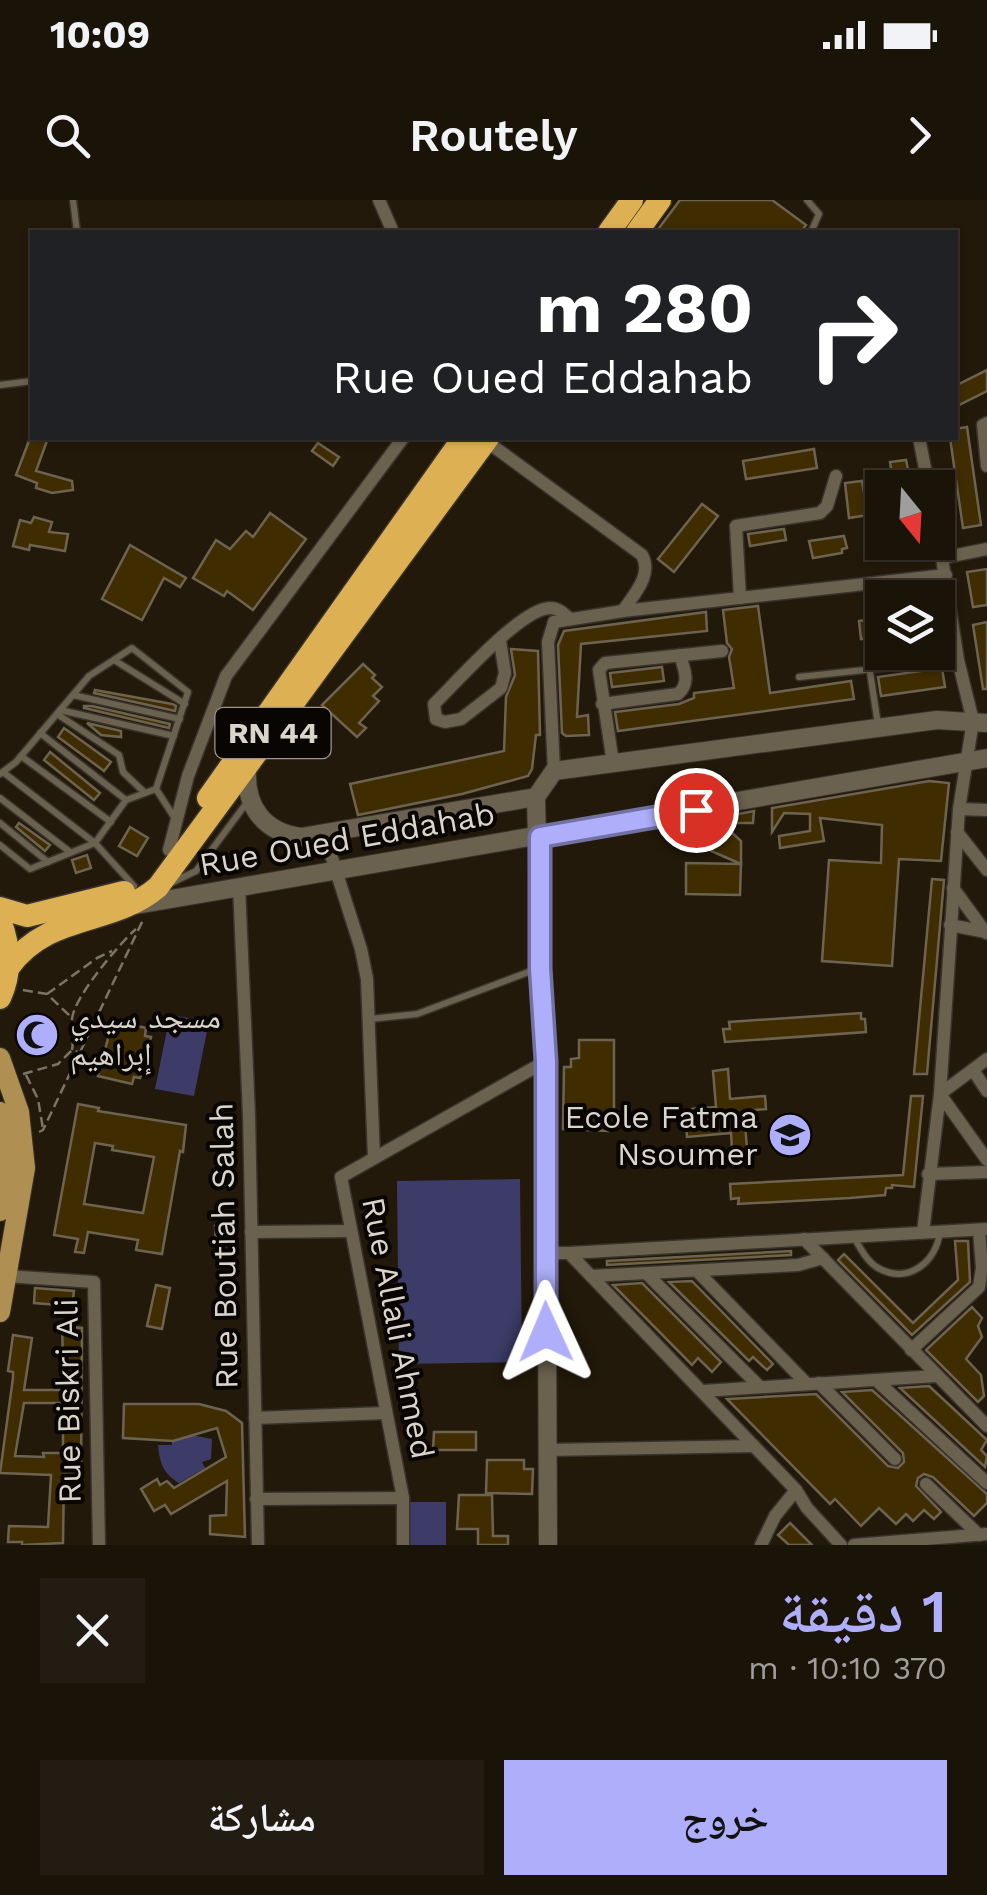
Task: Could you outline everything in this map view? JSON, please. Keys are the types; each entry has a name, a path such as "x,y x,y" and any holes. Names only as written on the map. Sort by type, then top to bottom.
{"highway":[{"path":"625,217 660,200"},
{"name":"RN 44","path":"5,984 28,945 39,937 62,926 143,902 248,769 478,440"},
{"name":"RN 44","path":"143,902 156,868 169,850 478,440"},
{"name":"RN 44","path":"0,908 27,916 115,895 143,902"},
{"path":"0,920 8,944 5,984"}],"main road":[{"path":"548,1545 546,1061 536,797 554,771 936,720 980,722"},
{"name":"Rue Oued Eddahab","path":"143,902 978,760"},
{"path":"248,769 249,799 257,814 284,835 301,837 536,797"},
{"path":"0,1058 34,1134 0,1312"},
{"path":"0,1112 6,1144 0,1211"}],"street":[{"path":"378,200 392,230"},
{"path":"987,423 982,425 987,466"},
{"path":"169,850 188,776 226,676 402,440"},
{"path":"480,440 642,555 647,564 646,576 623,612"},
{"path":"920,440 926,470"},
{"path":"740,598 736,526 820,513 827,506 836,476"},
{"path":"955,555 987,549"},
{"path":"923,1232 940,1094 959,809 978,760 980,722 958,660 942,560"},
{"path":"554,771 548,642 554,622 946,574"},
{"path":"500,641 505,672 501,688 461,719 436,719 434,704 524,618 544,608 556,608 570,619"},
{"path":"614,763 602,704 600,670 604,663 722,651"},
{"path":"602,704 678,694 685,689 686,676 680,654"},
{"path":"959,809 987,810"},
{"path":"957,832 987,870"},
{"path":"324,833 367,979 374,1158"},
{"name":"Rue Boutiah Salah","path":"239,886 252,1232 258,1545"},
{"path":"953,888 986,932"},
{"path":"950,925 986,932"},
{"path":"940,1094 987,1059"},
{"name":"Rue Allali Ahmed","path":"403,1545 403,1498 341,1177 546,1061"},
{"path":"973,1070 987,1091"},
{"path":"940,1094 987,1160"},
{"path":"928,1174 987,1172"},
{"path":"545,1253 983,1230 978,1287 911,1350"},
{"path":"252,1232 351,1231"},
{"path":"804,1239 987,1426"},
{"path":"569,1254 796,1490 840,1545"},
{"path":"590,1276 798,1265 823,1258"},
{"path":"697,1271 895,1459"},
{"path":"646,1274 760,1387"},
{"name":"Rue Biskri Ali","path":"6,1276 94,1282 99,1545"},
{"path":"702,1391 936,1376"},
{"path":"876,1380 987,1483"},
{"path":"255,1418 385,1413"},
{"path":"548,1450 754,1446"},
{"path":"926,1484 983,1534"},
{"path":"761,1545 775,1516 796,1490"},
{"path":"256,1499 403,1498"},
{"path":"854,1545 947,1541 983,1534"}],"lane":[{"path":"73,200 77,230"},
{"path":"807,200 819,214 812,230"},
{"path":"0,385 30,381"},
{"path":"176,822 156,789 188,692 132,648 90,676 2,773 95,843 143,902 196,871 249,799"},
{"path":"114,660 185,704"},
{"path":"799,678 958,660"},
{"path":"870,672 878,727"},
{"path":"73,696 180,719"},
{"path":"58,712 174,736"},
{"path":"58,712 119,755 123,772 145,793"},
{"path":"40,734 126,800"},
{"path":"21,756 110,822"},
{"path":"0,845 30,869 95,843 126,800 156,789"},
{"path":"0,798 70,853"},
{"path":"0,823 48,862"},
{"path":"368,1019 417,1014 540,968"},
{"path":"853,1236 880,1269 903,1272 922,1267 937,1251 941,1231"}],"path":[{"path":"34,1134 38,1099 25,1074 58,1064 72,1050 72,1018 143,902"},
{"path":"34,1134 78,1052 143,902"},
{"path":"47,994 113,951"},
{"path":"5,984 47,994 72,1018"},
{"path":"72,1050 78,1052"}],"shaded area":[{"path":"170,1015 209,1021 194,1096 155,1089"},
{"path":"520,1179 522,1362 399,1364 397,1181"},
{"path":"172,1431 212,1439 211,1459 202,1462 205,1468 179,1483 161,1463 158,1445 172,1445"},
{"path":"409,1502 446,1502 446,1545 409,1545"}],"building":[{"path":"680,200 772,200 806,225 802,230 658,230"},
{"path":"987,370 987,391 958,406 958,384"},
{"path":"967,427 981,525 963,528 950,440 958,440 958,428"},
{"path":"30,438 47,440 36,471 72,481 73,490 52,493 16,475"},
{"path":"318,443 339,457 333,466 312,451"},
{"path":"814,449 817,468 746,479 743,461"},
{"path":"906,460 908,470 891,470 890,462"},
{"path":"862,481 865,515 849,518 845,483"},
{"path":"702,504 718,516 674,572 658,559"},
{"path":"270,513 306,539 253,610 227,591 224,596 193,578 216,540 230,549 246,531 253,537"},
{"path":"34,517 52,522 49,532 68,534 65,551 13,546 20,520 31,523"},
{"path":"784,529 786,540 750,546 748,534"},
{"path":"844,536 847,548 842,553 813,558 809,541"},
{"path":"130,545 186,578 180,587 164,578 142,620 102,599"},
{"path":"987,569 987,605 973,607 967,572"},
{"path":"758,606 770,693 851,681 854,699 618,731 615,712 679,704 694,698 694,693 734,688 729,657 732,649 727,643 723,610"},
{"path":"706,612 707,631 581,644 577,717 588,715 589,735 562,733 558,645 564,631"},
{"path":"865,620 865,638 861,639 859,621"},
{"path":"987,622 987,689 983,689 973,625"},
{"path":"511,649 538,651 540,735 536,735 528,776 358,815 350,784 504,751 506,697 515,675"},
{"path":"363,664 382,687 373,696 379,701 359,723 366,728 357,737 322,705"},
{"path":"662,667 664,681 612,687 610,673"},
{"path":"942,670 945,687 881,696 878,677"},
{"path":"95,690 172,704 175,711 94,693"},
{"path":"84,706 92,706 170,724 169,728"},
{"path":"87,723 121,731 121,737 101,735"},
{"path":"64,728 111,762 104,771 58,737"},
{"path":"50,752 100,793 94,800 44,760"},
{"path":"929,781 949,783 941,861 899,859 892,966 822,961 829,860 881,863 882,825 820,818 824,841 780,848 779,836 810,831 810,814 784,813 772,832 772,808"},
{"path":"754,811 753,823 733,823 733,815"},
{"path":"716,818 741,841 741,864 702,847 694,834 668,838 666,826"},
{"path":"19,823 50,845 45,851 16,827"},
{"path":"130,827 148,838 137,856 119,846"},
{"path":"87,855 91,868 76,873 72,860"},
{"path":"686,863 741,864 740,895 686,894"},
{"path":"932,879 944,880 927,1074 914,1074"},
{"path":"861,1013 866,1032 725,1042 723,1029 730,1029 729,1022"},
{"path":"113,1020 146,1028 145,1036 151,1037 140,1078 134,1077 132,1084 98,1076"},
{"path":"579,1040 614,1040 614,1111 607,1112 608,1131 563,1129 564,1067 571,1067 571,1059 579,1058"},
{"path":"728,1069 730,1099 765,1096 766,1109 744,1111 747,1149 732,1150 731,1133 687,1137 686,1123 693,1123 692,1109 716,1107 713,1071"},
{"path":"911,1096 923,1096 914,1187 892,1185 886,1188 885,1195 850,1198 738,1204 739,1198 731,1199 730,1184 903,1175"},
{"path":"78,1104 99,1108 98,1111 186,1125 162,1254 136,1250 138,1240 88,1232 84,1253 75,1252 78,1239 54,1235","holes":["95,1143 113,1146 112,1150 154,1157 143,1213 84,1204"]},
{"path":"232,1225 233,1246 216,1246 215,1226"},
{"path":"955,1241 968,1241 970,1282 912,1335 838,1260 844,1254 913,1323 958,1280"},
{"path":"791,1251 791,1255 607,1265 607,1261"},
{"path":"692,1281 773,1364 767,1370 753,1357 749,1361 669,1282"},
{"path":"642,1283 721,1362 712,1372 698,1358 692,1365 613,1285"},
{"path":"156,1285 170,1288 162,1329 147,1326"},
{"path":"35,1288 74,1291 72,1306 34,1303"},
{"path":"972,1307 982,1318 978,1326 982,1337 966,1359 981,1375 984,1396 978,1402 926,1350"},
{"path":"62,1326 82,1328 81,1474 64,1474 63,1543 8,1542 9,1526 48,1527 51,1475 0,1473 13,1378 13,1372 8,1371 13,1335 32,1338 24,1390 64,1390","holes":["24,1403 63,1403 63,1453 15,1456"]},
{"path":"929,1386 987,1440 981,1450 987,1456 985,1467 900,1388"},
{"path":"872,1390 987,1494 987,1503 974,1516 933,1477 924,1474 916,1486 941,1512 934,1519 924,1510 913,1521 906,1514 896,1524 879,1508 861,1526 835,1499 830,1504 727,1399 816,1394 888,1466 898,1468 904,1462 903,1453 842,1392"},
{"path":"124,1404 199,1404 226,1411 242,1423 245,1537 210,1534 210,1516 226,1515 227,1481 171,1514 165,1505 154,1511 141,1489 157,1479 160,1485 167,1481 174,1488 226,1457 217,1428 173,1441 123,1438"},
{"path":"434,1432 476,1432 476,1450 433,1450"},
{"path":"487,1460 524,1460 524,1469 533,1469 532,1494 486,1493"},
{"path":"459,1495 492,1495 493,1536 508,1536 508,1545 478,1545 478,1529 457,1529"},
{"path":"790,1523 812,1545 789,1545 778,1535"}],"place":[{"name":"مسجد سيدي إبراهيم","path":"37,1035"},
{"name":"Ecole Fatma Nsoumer","path":"790,1135"}],"route":[{"path":"546,1332 546,1061 540,968 540,837 696,810"}]}
